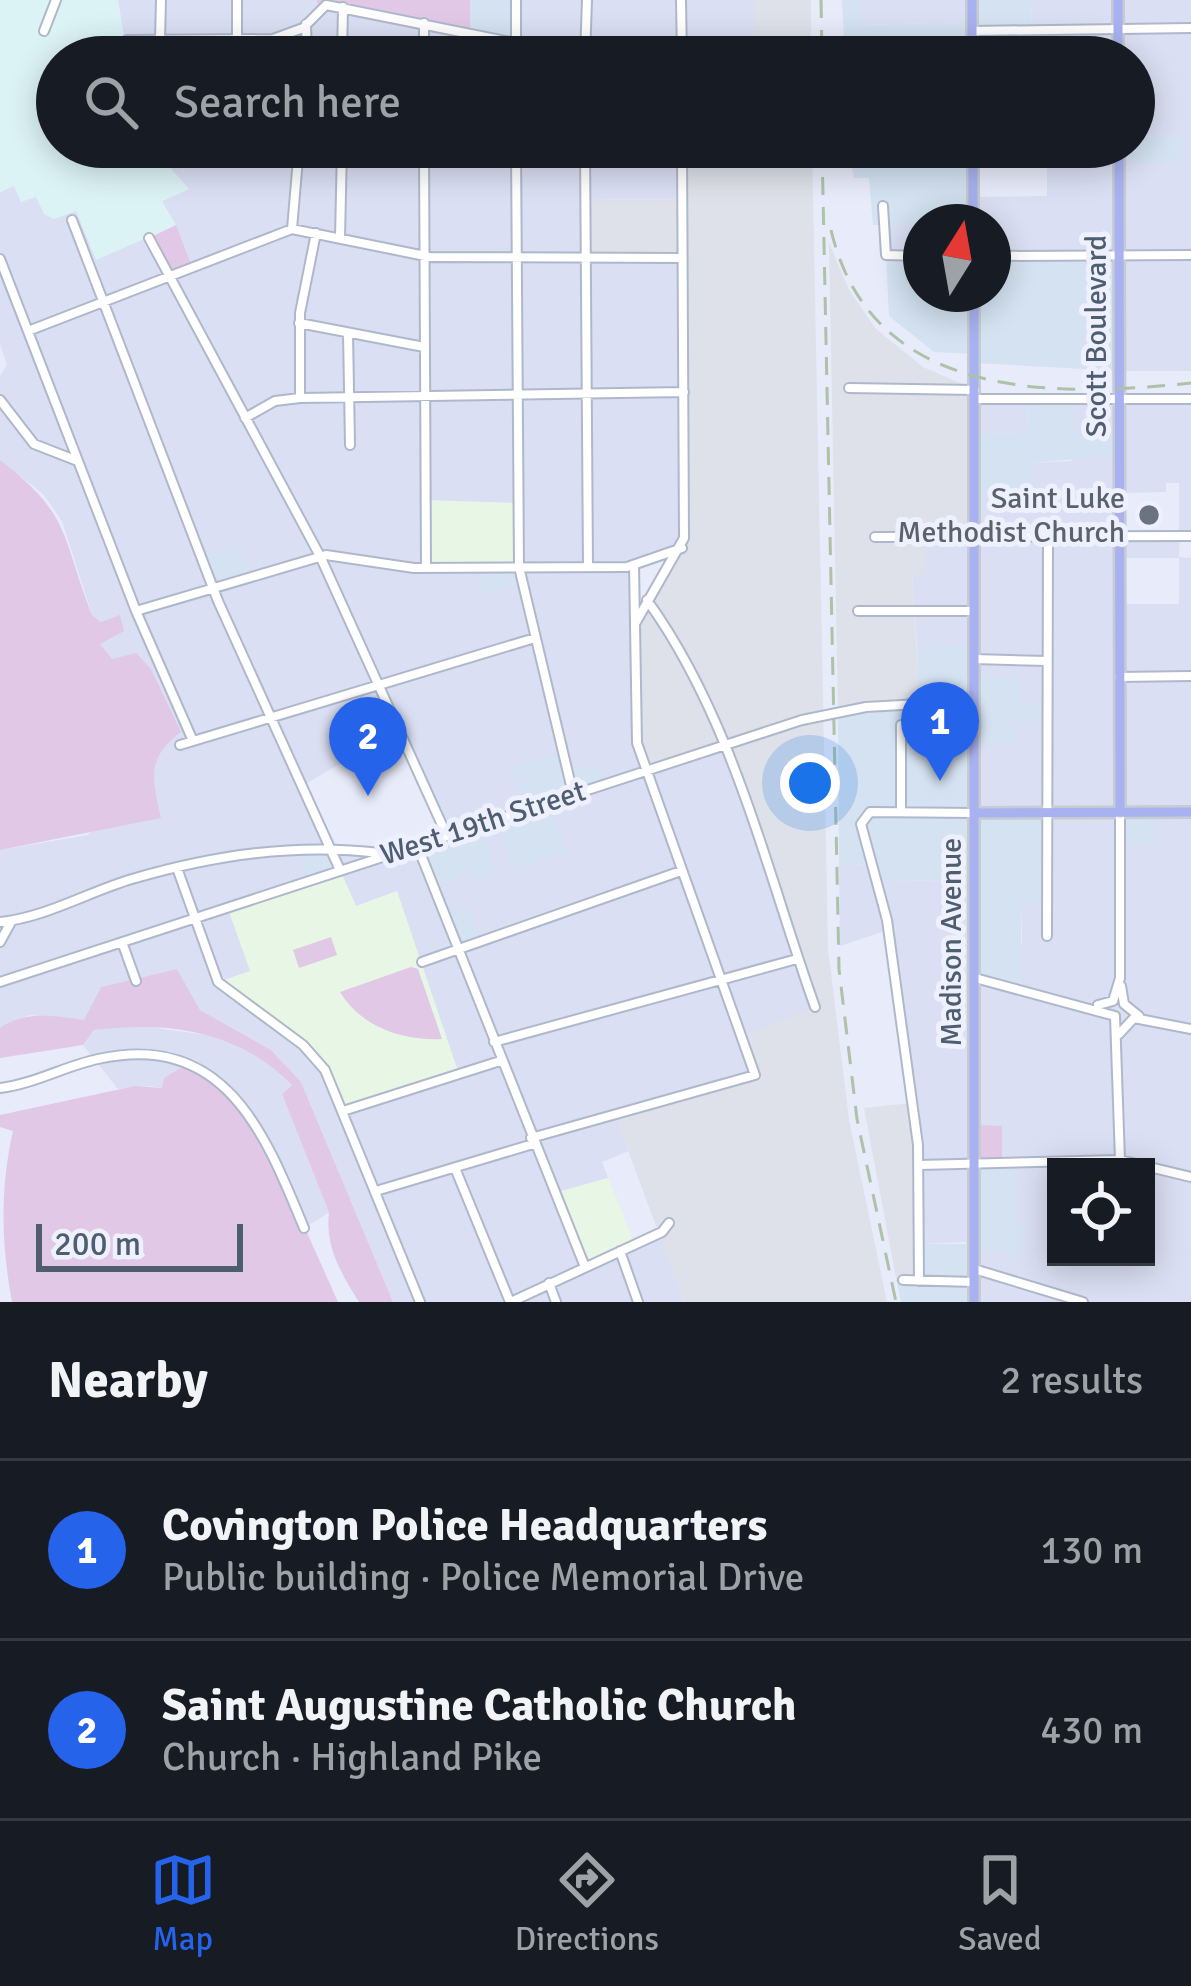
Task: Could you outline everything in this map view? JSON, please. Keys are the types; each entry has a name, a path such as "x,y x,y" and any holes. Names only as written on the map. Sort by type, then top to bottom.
{"main road":[{"path":"972,0 972,36"},
{"path":"1118,0 1118,36"},
{"path":"973,168 973,204"},
{"name":"Scott Boulevard","path":"1119,168 1120,813"},
{"name":"Madison Avenue","path":"974,312 974,1302"},
{"path":"975,813 1191,812"}],"street":[{"path":"44,31 56,0"},
{"path":"160,36 161,0"},
{"path":"237,0 237,36"},
{"path":"516,0 516,36"},
{"path":"586,36 587,0"},
{"path":"681,0 682,36"},
{"path":"271,36 307,24 320,8 343,8 484,36"},
{"path":"342,36 343,8"},
{"path":"424,23 424,36"},
{"path":"307,24 307,36"},
{"path":"972,31 1191,28"},
{"path":"292,229 297,168"},
{"path":"340,238 342,168"},
{"path":"424,168 426,568"},
{"path":"516,168 519,567 574,794"},
{"path":"584,168 588,567"},
{"path":"636,624 682,548 682,168"},
{"path":"883,206 886,256 903,256"},
{"path":"71,220 214,586 340,870"},
{"path":"28,331 292,229 424,256 682,258"},
{"path":"300,398 299,323 316,233"},
{"path":"148,238 320,556 447,836"},
{"path":"1011,256 1191,255"},
{"path":"0,260 136,610 193,741"},
{"path":"299,323 424,347"},
{"path":"348,333 350,446"},
{"path":"849,388 1191,399"},
{"path":"245,418 275,401 300,398 684,392"},
{"path":"0,400 34,444 76,460"},
{"path":"1047,936 1048,536"},
{"path":"875,537 1191,536"},
{"path":"136,610 320,556 426,568 588,567 634,565 682,548"},
{"path":"376,1191 585,1123 755,1076 637,743 634,565"},
{"path":"647,600 684,652 723,743 815,1006"},
{"path":"858,611 974,611"},
{"path":"180,745 535,638"},
{"path":"974,659 1047,661"},
{"path":"1119,676 1191,676"},
{"name":"West 19th Street","path":"0,982 381,853 447,836 802,719 866,707 974,701"},
{"path":"901,725 901,812"},
{"path":"919,1281 919,1165 887,920 866,849 865,814 975,813"},
{"path":"1120,813 1120,978 1129,1011 1149,1020"},
{"path":"417,845 585,1267"},
{"path":"0,942 6,921 177,868 262,849 381,853"},
{"path":"177,868 223,988 312,1054 343,1111 419,1302"},
{"path":"422,962 681,871"},
{"path":"122,943 136,980"},
{"path":"494,1042 797,959"},
{"path":"975,978 1091,1005 1115,1016 1120,1158"},
{"path":"1091,1005 1113,1001 1120,978"},
{"path":"1119,1035 1128,1019 1191,1029"},
{"path":"0,1088 97,1059 132,1055 202,1072 235,1094 257,1121 304,1228"},
{"path":"343,1111 500,1061"},
{"path":"919,1165 1047,1160"},
{"path":"455,1168 510,1302 662,1232 669,1223"},
{"path":"1155,1168 1191,1177"},
{"path":"620,1251 638,1302"},
{"path":"974,1269 1083,1302"},
{"path":"903,1280 974,1282"},
{"path":"549,1283 556,1302"}],"shaded area":[{"path":"0,0 118,0 124,36 36,36 36,168 170,168 189,189 162,201 176,225 96,260 76,211 54,219 44,214 36,197 21,202 14,186 0,192"},
{"path":"118,0 316,0 320,8 476,36 124,36"},
{"path":"316,0 470,0 470,33 320,8"},
{"path":"470,0 516,0 516,36 470,33"},
{"path":"516,0 754,0 754,36 515,36"},
{"path":"754,0 811,0 811,36 754,36"},
{"path":"842,0 859,0 861,25 971,22 972,0 1031,0 1032,29 1015,30 1015,36 844,36"},
{"path":"859,0 972,0 972,22 860,25"},
{"path":"1031,0 1191,0 1191,371 1120,371 1011,265 1011,204 973,204 973,197 1047,196 1047,168 1155,168 1155,150 1185,138 1155,137 1155,36 1014,36 1014,30 1032,29"},
{"path":"1155,137 1186,138 1181,163 1155,163"},
{"path":"170,168 682,168 682,199 586,200 682,258 682,548 634,565 636,638 723,743 815,1007 755,1072 616,1116 629,1151 602,1162 608,1178 554,1193 585,1267 659,1233 684,1302 393,1302 301,1082 271,1050 200,1010 177,969 101,987 85,1020 30,1015 0,1028 0,850 88,835 150,771 161,746 99,643 119,616 101,622 92,615 62,521 43,494 0,460 0,376 7,365 0,344 0,192 14,186 149,238 191,266 162,201 188,189","holes":["396,723 447,836 498,875 469,873 417,845 381,853 331,849 302,786 350,758 346,746","509,767 568,771 548,803 566,853 515,814 519,789","330,849 356,906 396,892 459,1074 219,982 250,972"]},
{"path":"682,168 812,168 828,948 849,1120 887,1302 684,1302 615,1115 752,1078 741,1037 815,1007 723,744 646,768 641,755 636,624 684,538 682,259 586,257 585,200 682,199"},
{"path":"852,168 973,168 973,204 903,204 903,224 873,225 869,178 854,178"},
{"path":"903,224 903,256 886,255 882,225"},
{"path":"176,225 192,267 169,276 149,238"},
{"path":"829,243 849,290 876,329 923,367 976,390 974,537 926,537 926,575 912,576 920,702 838,711"},
{"path":"886,255 903,255 903,312 1011,312 1011,255 1120,256 1120,371 975,363 974,354 934,352 889,316"},
{"path":"976,399 1028,399 1027,434 975,433"},
{"path":"1028,399 1072,399 1073,432 1120,434 1120,455 1032,463 1032,497 974,497 975,433 1027,434"},
{"path":"1072,399 1191,399 1191,536 1180,537 1179,557 1191,558 1191,1302 974,1302 966,1242 919,1244 918,1145 888,930 840,946 839,863 870,865 876,880 975,881 1022,944 1021,902 1046,902 975,813 974,745 1046,703 1019,703 974,677 974,646 917,646 912,575 925,537 974,497 1032,463 1072,461","holes":["1166,483 1179,483 1179,536 1119,536 1120,493 1166,492","1119,558 1179,558 1179,604 1120,604","1015,1223 1027,1228 1017,1257 975,1245"]},
{"path":"0,460 53,512 92,615 101,622 120,615 124,631 100,644 112,659 136,653 151,669 181,732 157,760 155,791 161,818 0,850"},
{"path":"426,500 517,503 519,567 426,568"},
{"path":"238,546 250,576 214,587 203,559"},
{"path":"519,567 522,584 480,594 479,568"},
{"path":"974,645 975,677 1019,677 1020,703 1047,703 1047,723 1015,722 1016,744 975,745 975,812 1047,813 1047,902 1021,903 1021,988 975,978 974,881 876,880 870,865 839,863 838,711 919,702 917,646"},
{"path":"563,753 568,771 600,765 605,783 549,803 566,852 512,870 497,820 515,814 519,789 508,766"},
{"path":"1157,812 1157,846 1120,840 1120,813"},
{"path":"481,825 498,875 473,883 468,873 434,886 417,845"},
{"path":"297,849 331,849 340,870 307,881"},
{"path":"340,870 356,906 397,891 459,1074 343,1111 312,1053 218,982 250,971 227,906"},
{"path":"468,907 481,939 459,947 445,914"},
{"path":"331,937 337,955 299,968 293,950"},
{"path":"411,967 418,969 442,1039 384,1029 359,1014 340,992"},
{"path":"177,969 200,1010 271,1050 301,1082 393,1302 359,1302 346,1281 332,1248 329,1212 282,1094 292,1085 249,1052 200,1034 149,1027 94,1030 83,1045 0,1058 0,1028 10,1022 41,1016 84,1020 101,987"},
{"path":"133,1025 222,1037 272,1065 292,1085 282,1094 330,1212 304,1228 269,1143 241,1100 150,1086 118,1089 83,1045 94,1030"},
{"path":"186,1065 235,1094 257,1121 338,1302 12,1302 3,1216 13,1131 0,1127 0,1115 135,1086 162,1088 164,1078"},
{"path":"913,1103 920,1283 897,1283 864,1108"},
{"path":"974,1125 1002,1126 1002,1161 974,1161"},
{"path":"974,1161 1015,1161 1015,1223 1027,1227 1018,1257 974,1246 974,1302 901,1302 897,1283 920,1283 919,1244 974,1244"},
{"path":"608,1178 635,1244 585,1267 554,1193"}],"railway":[{"path":"821,0 822,36"},
{"path":"822,168 839,969 857,1119 896,1302"},
{"path":"831,230 852,286 884,328 926,357 974,376 1026,386 1137,388 1191,383"}],"place":[{"name":"Saint Luke Methodist Church","path":"1149,515"},
{"name":"Covington Police Headquarters","path":"940,781"},
{"name":"Saint Augustine Catholic Church","path":"368,796"}]}
